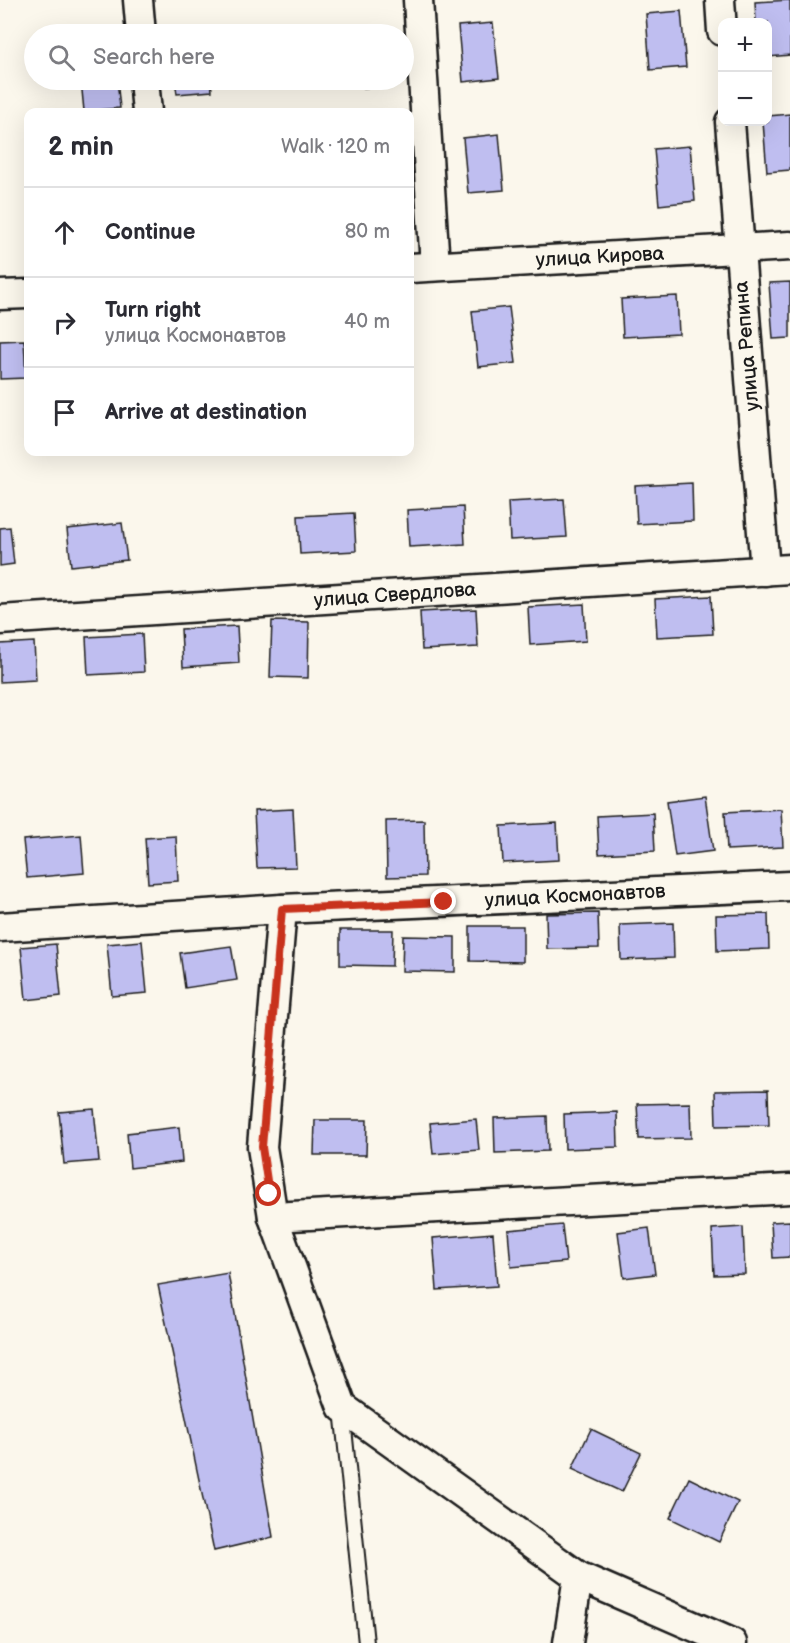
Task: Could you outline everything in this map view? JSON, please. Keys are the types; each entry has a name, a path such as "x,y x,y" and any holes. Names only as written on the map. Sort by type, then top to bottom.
{"street":[{"path":"138,0 140,24"},
{"path":"418,0 422,267"},
{"path":"720,0 722,18"},
{"path":"145,90 147,108"},
{"name":"улица Репина","path":"729,126 739,249 778,570"},
{"name":"улица Кирова","path":"422,267 790,246"},
{"path":"0,295 24,294"},
{"name":"улица Свердлова","path":"0,620 778,570"},
{"name":"улица Космонавтов","path":"0,927 282,909 790,886"},
{"path":"282,909 262,1147 273,1217 342,1407 578,1575 732,1643"},
{"path":"273,1217 790,1189"},
{"path":"568,1643 578,1575"}],"lane":[{"path":"342,1407 366,1643"}],"building":[{"path":"790,0 790,55 772,57 772,18 756,18 755,2"},
{"path":"681,11 686,67 650,70 646,14"},
{"path":"493,23 499,78 463,82 458,26"},
{"path":"82,90 118,90 120,108 84,108"},
{"path":"176,90 212,90 212,91 177,94"},
{"path":"790,114 790,170 767,172 763,126 772,126 772,116"},
{"path":"499,134 504,190 468,193 463,138"},
{"path":"690,146 695,201 659,205 654,149"},
{"path":"790,282 790,338 773,339 769,283"},
{"path":"677,296 679,334 623,337 621,299"},
{"path":"509,307 516,363 478,367 472,311"},
{"path":"24,340 24,378 0,379 0,341"},
{"path":"692,483 693,521 637,524 635,486"},
{"path":"564,499 567,537 510,540 508,502"},
{"path":"463,507 465,544 409,547 407,510"},
{"path":"354,513 356,551 300,554 298,516"},
{"path":"122,523 127,560 71,566 67,529"},
{"path":"10,527 14,564 0,566 0,528"},
{"path":"711,596 713,634 657,637 655,599"},
{"path":"584,604 586,641 530,645 528,607"},
{"path":"476,609 478,647 422,650 420,612"},
{"path":"272,621 309,622 308,678 270,677"},
{"path":"237,626 239,663 183,667 181,629"},
{"path":"142,634 144,672 88,675 86,637"},
{"path":"34,642 36,680 0,682 0,644"},
{"path":"705,796 713,851 675,856 667,801"},
{"path":"293,809 296,867 257,868 254,811"},
{"path":"781,809 783,847 727,850 725,812"},
{"path":"653,813 655,851 599,854 597,816"},
{"path":"424,820 425,876 387,877 386,821"},
{"path":"557,823 559,860 503,863 501,826"},
{"path":"81,835 84,873 27,878 23,840"},
{"path":"176,836 178,881 148,883 145,838"},
{"path":"598,913 599,948 547,949 546,914"},
{"path":"768,914 769,949 717,951 716,915"},
{"path":"673,923 674,958 621,960 620,925"},
{"path":"470,926 523,926 523,962 470,961"},
{"path":"340,930 393,930 392,966 340,965"},
{"path":"403,936 455,937 455,972 402,971"},
{"path":"142,941 147,993 112,996 107,944"},
{"path":"56,944 61,996 26,1000 21,947"},
{"path":"231,946 237,980 185,988 180,953"},
{"path":"768,1090 769,1125 716,1126 715,1091"},
{"path":"690,1103 691,1138 639,1139 637,1104"},
{"path":"94,1109 99,1161 64,1164 59,1112"},
{"path":"617,1112 618,1147 565,1149 564,1114"},
{"path":"547,1116 548,1151 495,1153 494,1118"},
{"path":"476,1119 479,1150 433,1154 430,1123"},
{"path":"315,1120 367,1120 366,1155 314,1155"},
{"path":"179,1127 182,1162 130,1168 127,1133"},
{"path":"790,1221 790,1257 773,1258 771,1222"},
{"path":"562,1225 566,1262 511,1267 508,1230"},
{"path":"743,1227 745,1274 714,1275 712,1229"},
{"path":"649,1228 655,1274 624,1278 618,1232"},
{"path":"493,1233 497,1286 437,1290 433,1238"},
{"path":"228,1273 273,1537 214,1551 158,1285"},
{"path":"591,1429 641,1453 622,1492 572,1469"},
{"path":"689,1478 738,1502 719,1542 670,1518"}],"route":[{"path":"269,1194 262,1147 282,909 444,902"}]}
